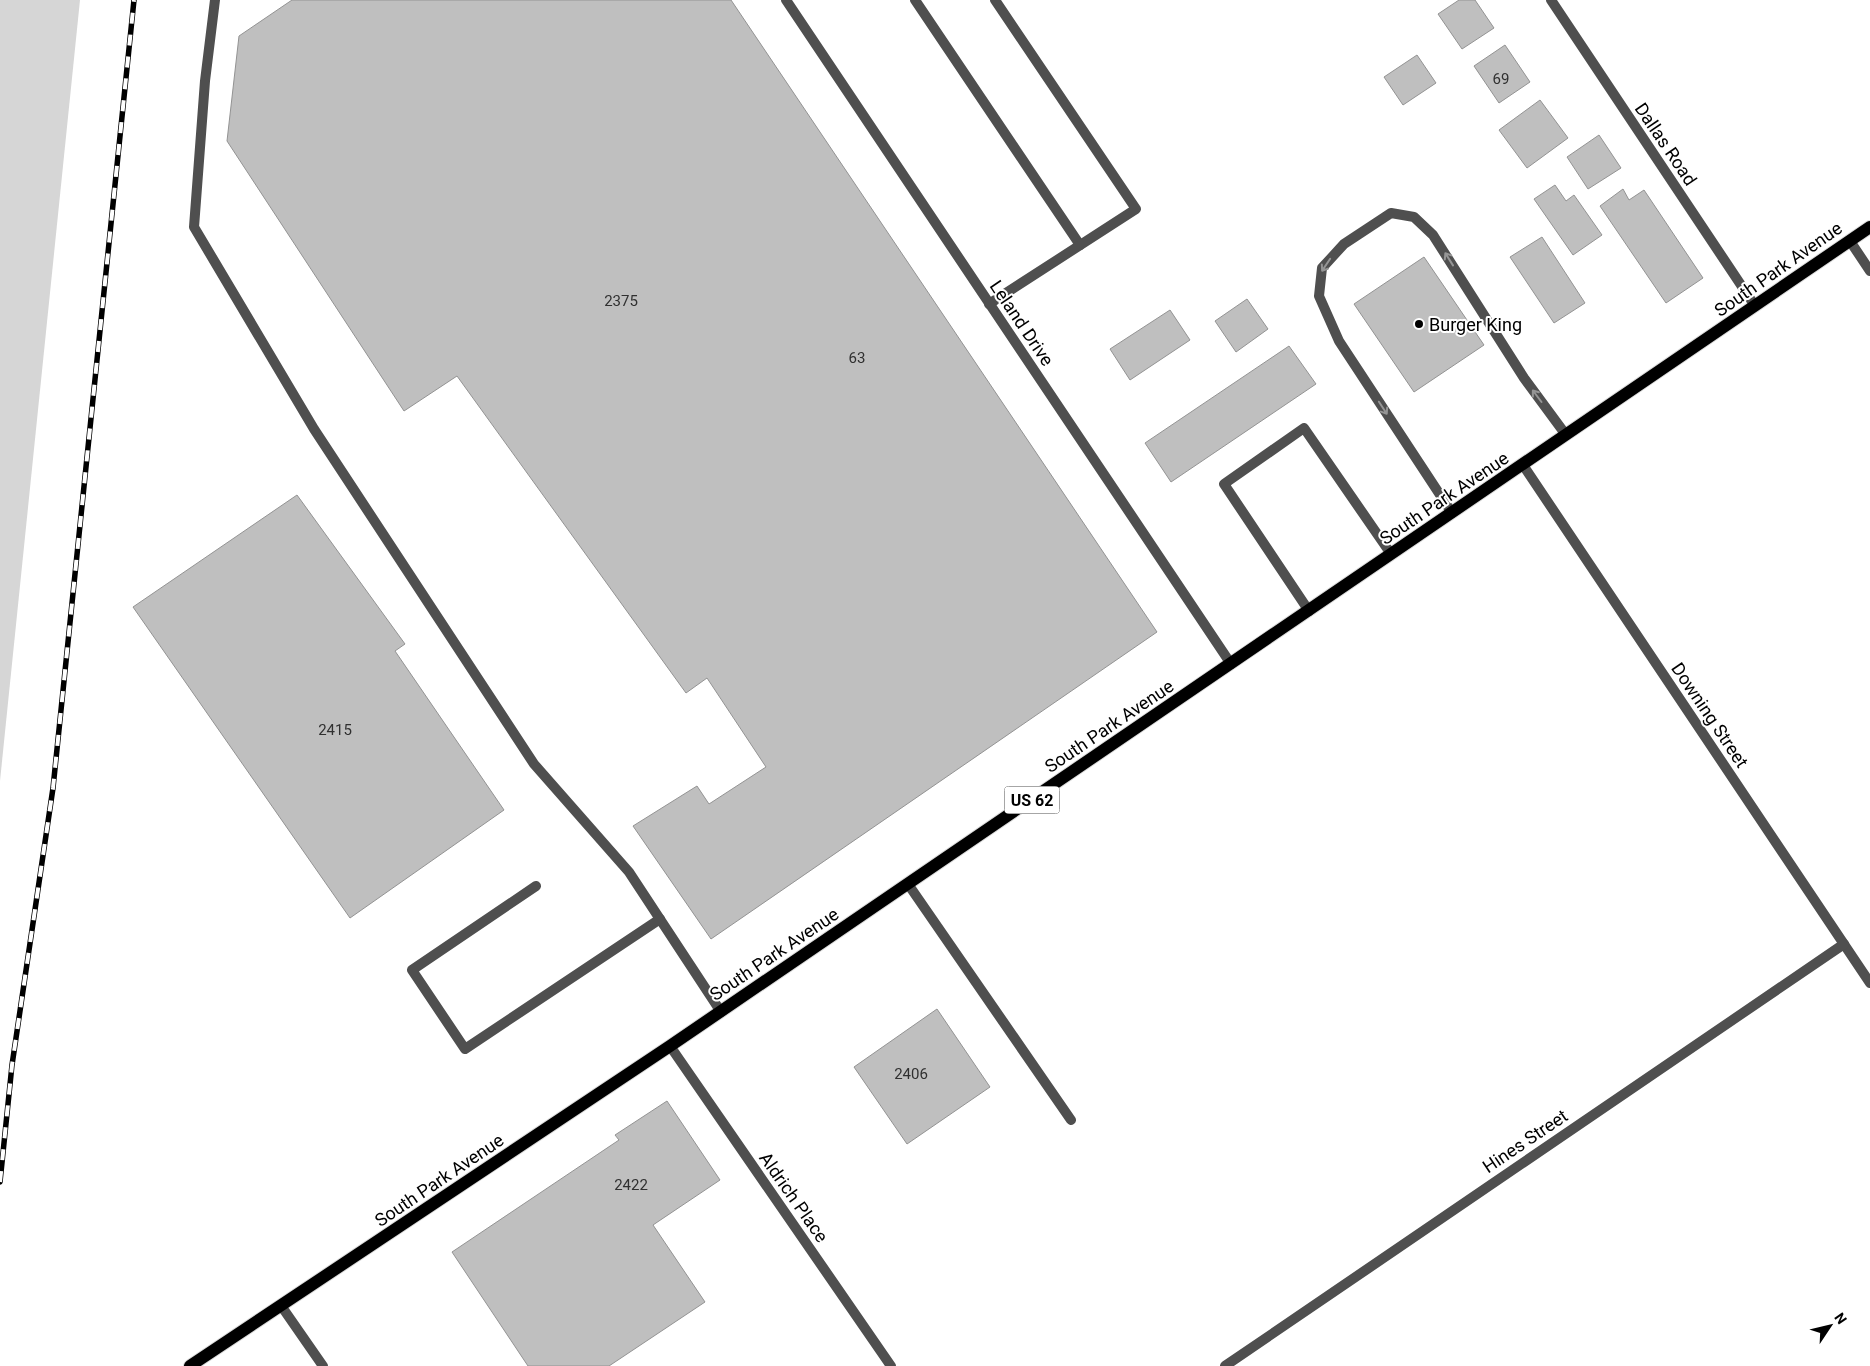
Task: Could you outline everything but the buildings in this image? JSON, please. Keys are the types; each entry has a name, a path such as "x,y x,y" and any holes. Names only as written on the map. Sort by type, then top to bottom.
{"main road":[{"name":"South Park Avenue","path":"190,1366 282,1307 721,1012 1870,227"}],"street":[{"path":"215,0 205,81 194,226 314,429 534,764 629,872 721,1012"},
{"name":"Leland Drive","path":"786,0 1231,664"},
{"path":"914,0 1080,245"},
{"path":"989,304 1136,209 995,0"},
{"name":"Dallas Road","path":"1551,0 1755,306"},
{"path":"1452,513 1339,341 1319,296 1322,268 1344,244 1391,213 1414,217 1433,235 1524,378 1566,435"},
{"path":"1850,241 1870,270"},
{"path":"1309,611 1224,484 1304,428 1391,554"},
{"name":"Downing Street","path":"1522,465 1870,983"},
{"path":"908,884 1071,1120"},
{"path":"536,886 412,970 465,1049 660,919"},
{"name":"Hines Street","path":"1225,1366 1844,944"},
{"name":"Aldrich Place","path":"670,1046 891,1366"},
{"path":"282,1307 323,1366"}],"shaded area":[{"path":"0,0 80,0 0,781"}],"railway":[{"path":"0,1182 12,1065 53,788 134,0"}],"place":[{"name":"Burger King","path":"1419,324"}]}
